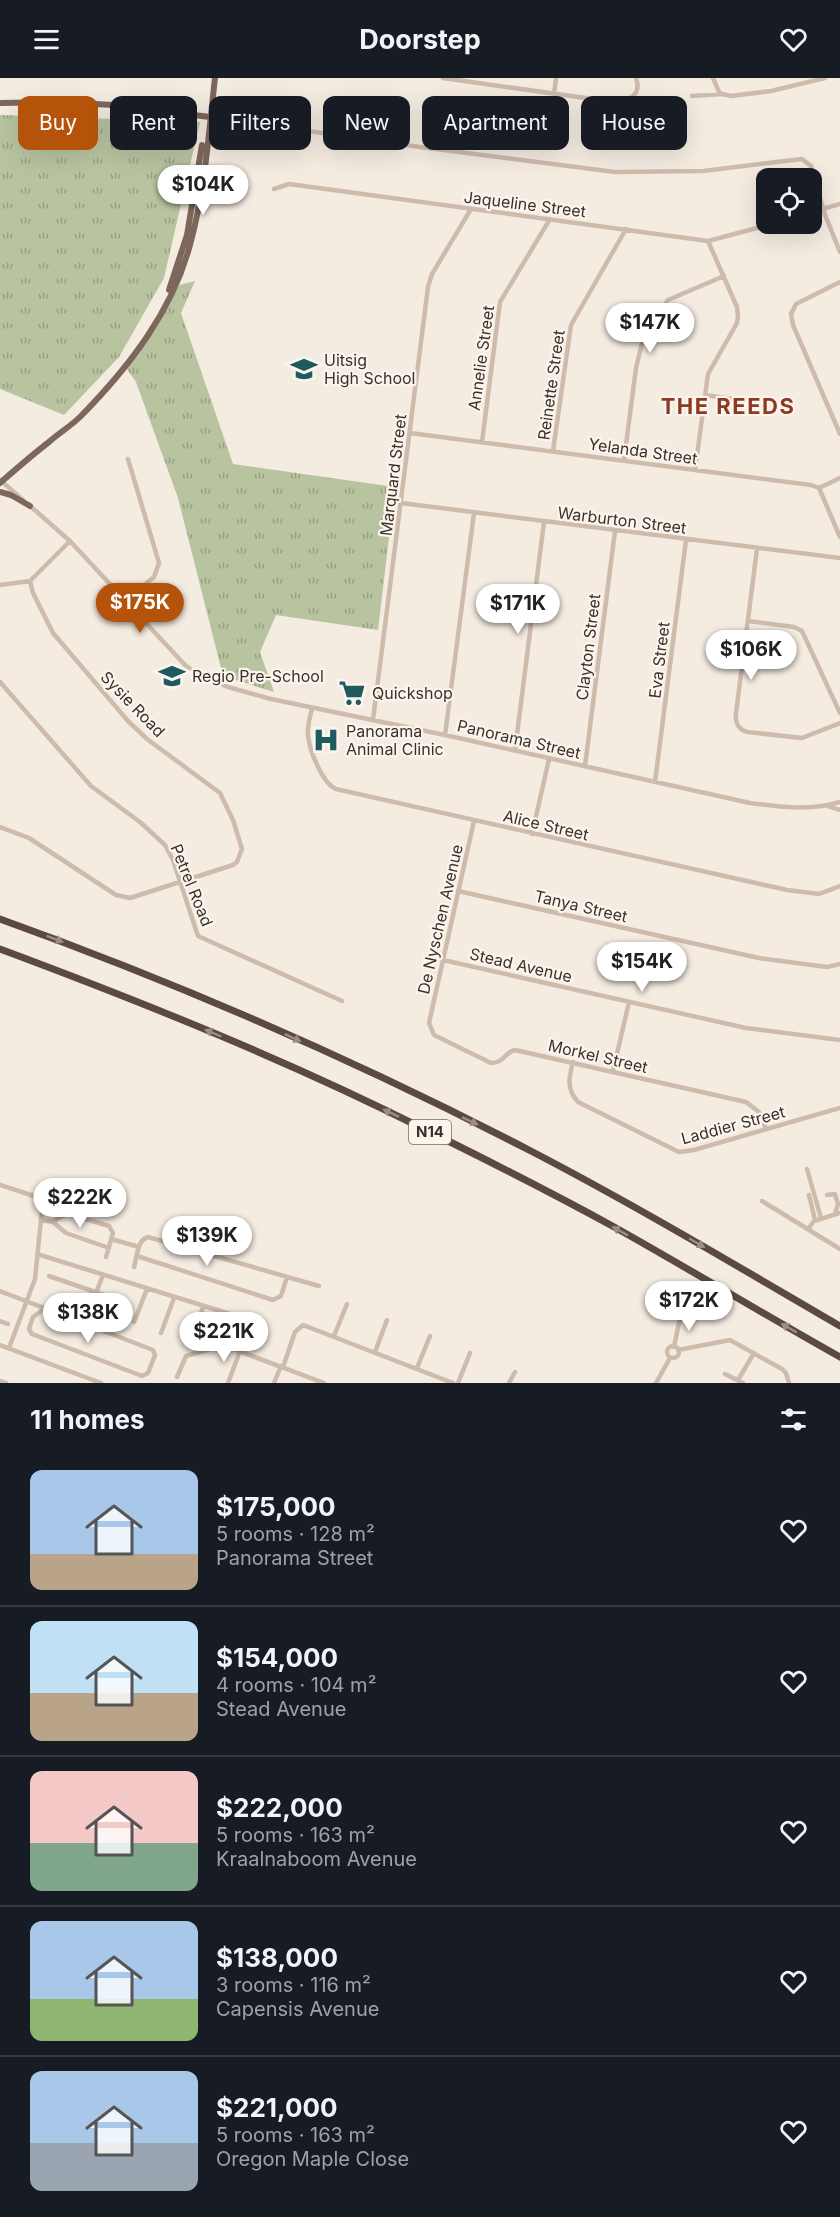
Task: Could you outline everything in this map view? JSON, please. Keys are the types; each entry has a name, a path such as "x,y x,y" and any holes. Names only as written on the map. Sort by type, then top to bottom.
{"highway":[{"name":"N14","path":"0,919 248,1016 424,1098 529,1150 840,1326"},
{"name":"N14","path":"0,949 128,997 243,1045 427,1130 615,1228 840,1357"}],"main road":[{"path":"0,481 46,439 86,410 128,364 176,286 191,243 196,220 213,78"},
{"path":"0,103 93,104 208,119"},
{"path":"0,492 11,495 30,506"}],"street":[{"path":"443,78 484,81 609,101 621,101 635,94 638,88 636,78"},
{"path":"554,94 556,78"},
{"path":"713,78 720,94"},
{"path":"796,78 798,85"},
{"path":"692,96 758,93 825,78"},
{"path":"208,119 608,171 649,173 703,171 798,159 806,160 811,166 823,208 840,252"},
{"name":"Jaqueline Street","path":"274,189 289,184 708,241 756,228"},
{"path":"823,208 840,204"},
{"name":"Marquard Street","path":"373,720 432,274 471,209"},
{"name":"Annelie Street","path":"482,442 500,302 550,219"},
{"name":"Reinette Street","path":"553,451 571,325 626,229"},
{"path":"695,470 710,370 738,318 724,276 708,241"},
{"path":"624,460 636,368 642,344 668,300 724,276"},
{"path":"840,282 796,304 791,311 793,325 840,434"},
{"path":"705,395 740,400"},
{"name":"Yelanda Street","path":"410,433 803,484 819,488"},
{"path":"125,600 154,577 159,562 128,459"},
{"path":"840,478 819,488 840,537"},
{"name":"Panorama Street","path":"0,481 70,541 185,665 199,675 228,687 271,699 758,804 786,807 828,806 840,802"},
{"name":"Warburton Street","path":"401,503 840,558"},
{"path":"445,735 474,513"},
{"path":"515,750 544,522"},
{"name":"Clayton Street","path":"585,766 615,531"},
{"name":"Eva Street","path":"655,782 686,540"},
{"path":"0,585 30,581 70,541"},
{"path":"757,549 736,713 739,728 747,732 802,738 840,723"},
{"name":"Sysie Road","path":"30,581 33,593 53,633 128,721 147,739 220,793 233,820 242,849 237,862 181,883"},
{"path":"748,621 794,627 802,631 840,713"},
{"name":"Petrel Road","path":"0,682 91,786 140,822 165,845 181,883 198,936 342,1001"},
{"name":"Alice Street","path":"312,708 308,737 323,778 329,786 343,791 787,890 819,894 840,886"},
{"path":"532,834 549,759"},
{"name":"Panorama Street","path":"828,806 840,810"},
{"name":"De Nyschen Avenue","path":"429,1023 474,821"},
{"path":"0,827 29,838 122,897 130,898 181,883"},
{"name":"Tanya Street","path":"459,891 759,958 827,967 840,964"},
{"name":"Stead Avenue","path":"443,960 766,1032 840,1040"},
{"path":"613,1071 629,1002"},
{"name":"Morkel Street","path":"429,1023 431,1032 436,1037 491,1063 501,1062 515,1050 746,1102 759,1112 766,1129"},
{"name":"Laddier Street","path":"573,1062 569,1086 575,1100 675,1151 694,1150 840,1108"},
{"path":"806,1169 817,1220"},
{"path":"0,1185 37,1197 41,1205 35,1279 9,1348"},
{"path":"798,1223 837,1214 838,1193 827,1196"},
{"path":"809,1195 817,1220"},
{"path":"762,1201 840,1249"},
{"path":"53,1222 69,1214 106,1225 113,1230 106,1257"},
{"path":"41,1220 53,1222 66,1233 109,1248"},
{"path":"808,1229 817,1220"},
{"path":"134,1267 143,1239 151,1237 319,1286"},
{"path":"111,1239 139,1247"},
{"path":"37,1254 230,1314"},
{"path":"137,1256 273,1300 280,1296 287,1277"},
{"path":"96,1293 103,1275"},
{"path":"49,1276 124,1302"},
{"path":"134,1322 147,1289"},
{"path":"0,1291 43,1307 153,1350 155,1355 148,1373 142,1376 32,1334 29,1329 31,1320 43,1307"},
{"path":"161,1333 174,1298"},
{"path":"334,1336 347,1304"},
{"path":"196,1325 202,1307"},
{"path":"656,1383 670,1358 677,1356 676,1349 684,1314 672,1311"},
{"path":"375,1352 387,1320"},
{"path":"0,1321 8,1324"},
{"path":"274,1383 295,1332 299,1326 306,1325 453,1383"},
{"path":"417,1368 430,1336"},
{"path":"670,1358 667,1350 727,1340 784,1370 789,1383"},
{"path":"0,1345 101,1383"},
{"path":"177,1377 182,1361 188,1355 220,1346 282,1366 321,1383"},
{"path":"228,1383 240,1351"},
{"path":"458,1383 470,1353"},
{"path":"725,1374 740,1382 754,1353"},
{"path":"508,1383 515,1372"},
{"path":"0,1381 6,1383"}],"green space":[{"path":"0,115 18,116 18,150 98,150 98,118 110,119 110,150 194,150 164,278 119,357 64,415 0,389"},
{"path":"195,281 181,313 233,464 395,487 378,630 276,615 260,652 274,692 223,676 178,498 136,382 127,369 179,285"}],"place":[{"name":"Uitsig High School","path":"304,369"},
{"name":"Regio Pre-School","path":"172,676"},
{"name":"Quickshop","path":"352,693"},
{"name":"Panorama Animal Clinic","path":"326,740"}],"district":[{"name":"THE REEDS","path":"728,406"}]}
